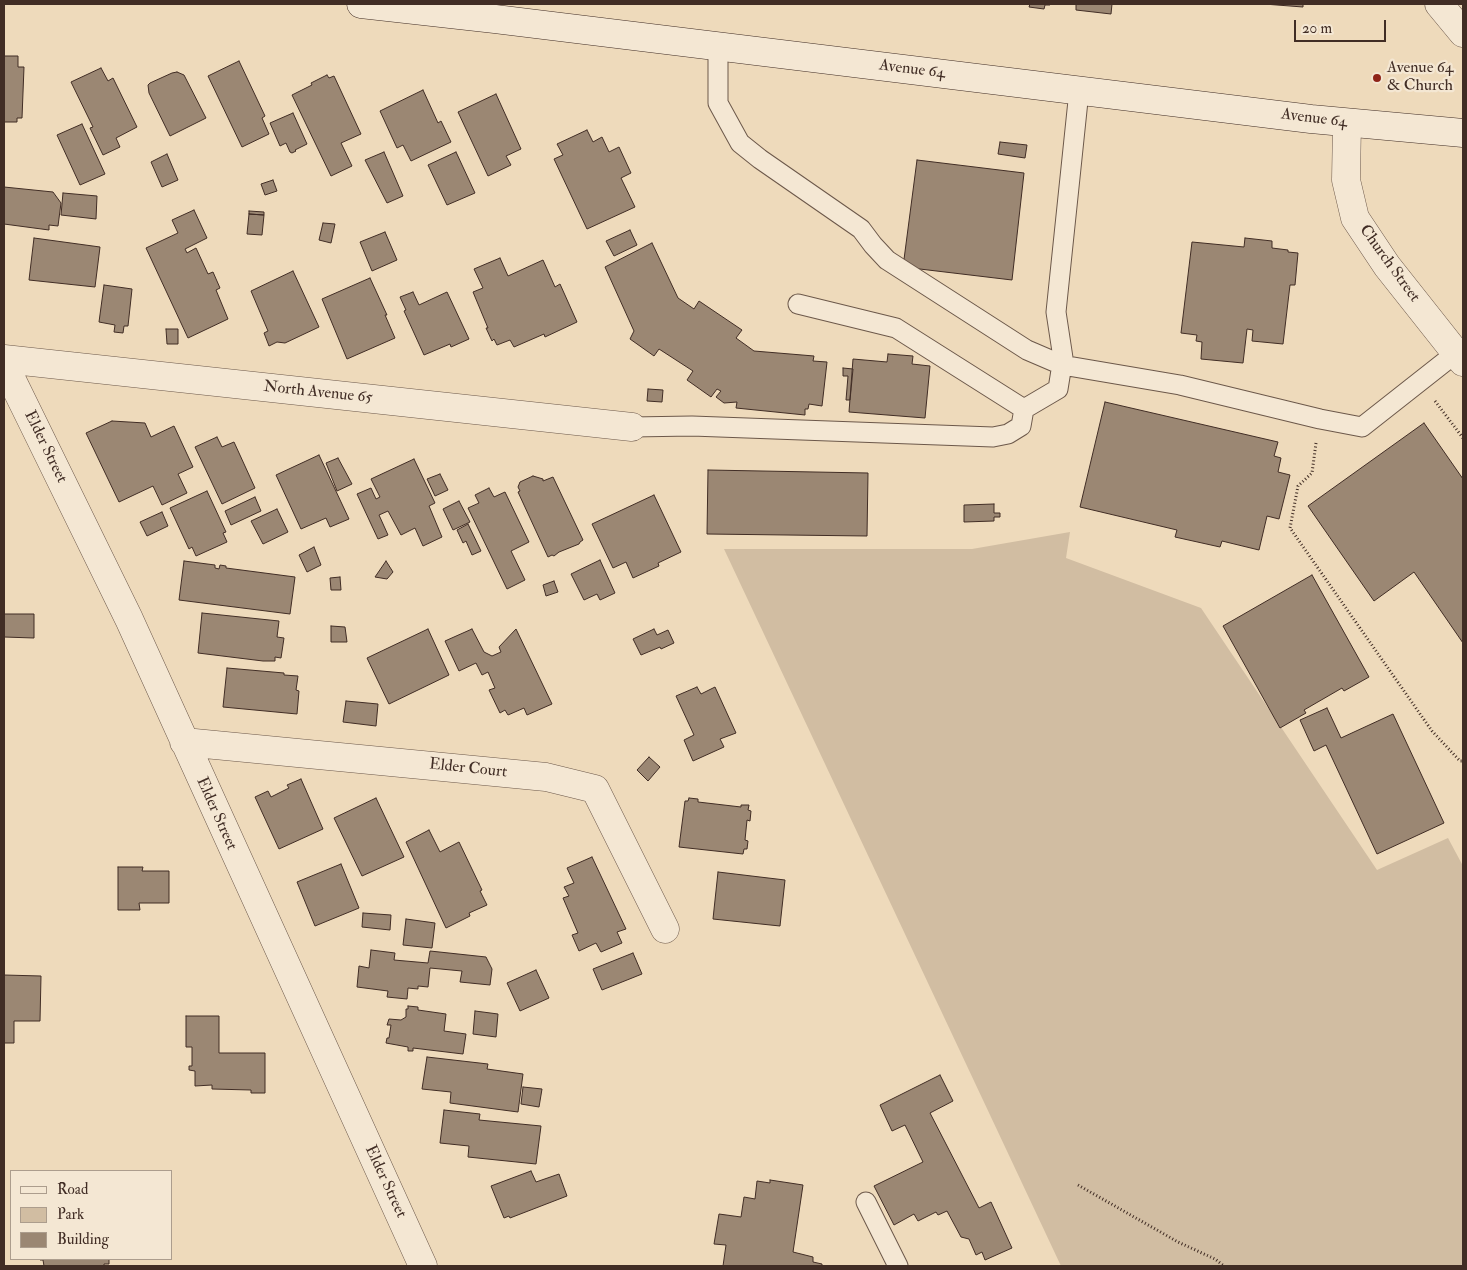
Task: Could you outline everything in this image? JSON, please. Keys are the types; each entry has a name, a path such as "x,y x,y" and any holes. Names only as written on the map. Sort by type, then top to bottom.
{"street":[{"name":"Avenue 64","path":"360,4 496,11 718,46 1347,123 1463,133"},
{"path":"1439,4 1463,33"},
{"name":"Church Street","path":"1347,123 1346,180 1355,218 1387,266 1459,357"},
{"name":"North Avenue 65","path":"4,359 632,427"},
{"name":"Elder Street","path":"4,364 129,619 423,1266"},
{"name":"Elder Court","path":"184,742 546,777 595,789 665,929"}],"lane":[{"path":"718,46 718,103 740,143 760,159 861,228 873,246 888,260 1027,350 1062,366 1180,385 1320,419 1362,427 1420,381 1459,357"},
{"path":"632,427 692,426 993,437 1008,434 1021,426 1024,409 1058,389 1062,366 1063,358 1056,312 1079,91"},
{"path":"798,304 896,328 1024,409"},
{"path":"866,1202 897,1266"}],"path":[{"path":"1420,381 1463,438"},
{"path":"1320,419 1312,473 1298,486 1290,528 1432,731 1463,762"},
{"path":"1078,1185 1178,1242 1215,1259 1224,1266"}],"green space":[{"path":"1070,532 1066,558 1201,608 1377,870 1448,838 1463,866 1463,1266 1061,1266 724,549 972,549"}],"building":[{"path":"1030,4 1050,5 1045,5 1044,9 1029,7"},
{"path":"1076,4 1112,4 1111,14 1076,10"},
{"path":"1264,4 1303,4 1303,7"},
{"path":"4,56 18,56 18,67 24,67 22,118 17,118 17,122 4,122"},
{"path":"239,61 265,116 262,118 269,134 242,147 208,76"},
{"path":"101,68 108,81 113,78 137,127 116,138 120,147 103,155 90,128 93,127 71,82"},
{"path":"177,72 184,75 206,118 170,136 149,93 148,85"},
{"path":"327,75 329,78 334,76 361,134 341,143 352,166 331,176 292,95"},
{"path":"423,90 438,123 441,121 451,142 411,161 403,145 397,148 380,111"},
{"path":"496,94 521,149 506,156 511,165 488,176 458,112"},
{"path":"293,113 307,144 292,153 286,143 280,146 270,123"},
{"path":"82,124 105,174 80,185 57,135"},
{"path":"587,130 593,142 602,137 609,152 619,147 631,173 621,178 635,207 587,229 554,159 563,155 557,144"},
{"path":"1000,142 1027,145 1025,158 998,154"},
{"path":"384,152 403,196 387,203 365,160"},
{"path":"456,152 475,193 447,205 428,165"},
{"path":"167,154 178,180 162,187 151,162"},
{"path":"917,160 1024,173 1012,280 903,267"},
{"path":"273,180 277,191 265,195 261,184"},
{"path":"4,187 53,192 61,203 58,226 49,225 49,230 4,224"},
{"path":"63,193 97,196 96,219 61,215"},
{"path":"194,210 207,238 185,249 187,253 196,248 208,274 213,272 220,288 216,290 228,319 188,338 146,248 178,233 172,220"},
{"path":"249,211 264,212 264,215 249,214"},
{"path":"249,214 264,215 262,235 247,234"},
{"path":"323,223 335,224 331,243 319,240"},
{"path":"630,230 637,245 614,256 606,241"},
{"path":"385,232 397,260 372,271 360,242"},
{"path":"34,238 100,247 95,287 29,280"},
{"path":"1245,238 1272,241 1272,248 1298,253 1295,285 1290,285 1283,344 1252,341 1253,330 1247,329 1243,363 1201,359 1202,342 1196,341 1197,335 1181,333 1192,242 1244,247"},
{"path":"652,243 678,298 694,309 699,301 742,330 736,338 754,351 814,356 813,361 827,362 822,406 809,404 808,409 805,409 805,415 736,408 737,402 724,403 716,397 721,391 717,389 711,397 687,380 693,371 659,349 654,356 630,339 634,331 605,267"},
{"path":"500,258 508,276 543,260 555,287 560,284 577,322 545,337 544,334 514,347 510,340 497,345 494,339 492,341 473,292 483,288 474,269"},
{"path":"293,271 319,327 285,343 277,342 269,346 264,333 268,331 251,291"},
{"path":"370,278 395,338 347,359 322,299"},
{"path":"104,285 132,289 128,326 124,326 123,333 114,332 115,325 99,322"},
{"path":"413,292 419,305 447,292 469,339 451,347 450,344 424,355 404,311 406,310 400,297"},
{"path":"166,329 178,329 178,344 167,344"},
{"path":"888,354 913,356 912,364 930,366 925,418 849,412 853,359 887,362"},
{"path":"843,368 853,369 850,400 846,400 848,376 843,376"},
{"path":"648,389 663,390 662,402 647,401"},
{"path":"1105,402 1278,442 1274,456 1281,458 1278,472 1290,475 1279,519 1267,516 1259,550 1222,541 1220,547 1175,537 1177,530 1080,507"},
{"path":"112,421 145,423 151,437 174,426 193,467 178,474 187,493 162,505 153,486 119,502 86,433"},
{"path":"1424,423 1463,479 1463,643 1414,572 1374,601 1308,506"},
{"path":"217,437 222,447 234,442 255,488 222,504 195,447"},
{"path":"319,455 349,519 330,527 326,518 301,529 276,475"},
{"path":"338,458 352,484 337,491 326,463"},
{"path":"414,459 435,503 429,506 442,537 423,546 415,528 401,535 388,511 379,515 388,535 378,539 357,494 371,488 376,499 380,497 371,479"},
{"path":"708,470 868,473 867,536 707,534"},
{"path":"440,474 448,490 435,496 427,479"},
{"path":"533,476 543,479 543,481 553,477 583,540 579,544 554,556 548,557 518,492 520,491 518,487 520,482"},
{"path":"489,488 494,497 505,492 529,542 511,551 525,580 507,589 468,508 479,503 475,495"},
{"path":"207,491 226,532 223,533 227,542 196,556 192,547 189,549 170,508"},
{"path":"654,495 681,552 658,563 659,566 633,578 626,562 613,568 592,524"},
{"path":"255,497 261,511 231,525 225,511"},
{"path":"459,501 470,522 453,530 443,509"},
{"path":"994,504 994,513 1000,513 1000,517 994,517 994,521 964,522 964,505"},
{"path":"277,509 288,532 263,544 251,521"},
{"path":"162,512 168,526 147,536 140,522"},
{"path":"468,524 481,551 472,555 466,541 463,543 457,530"},
{"path":"314,547 321,565 307,572 299,555"},
{"path":"600,560 615,593 600,600 597,594 584,600 571,574"},
{"path":"184,561 215,565 215,568 219,569 220,565 226,566 226,568 295,577 290,614 179,600"},
{"path":"386,561 393,572 387,579 375,577"},
{"path":"1312,575 1369,677 1344,691 1342,688 1304,710 1306,713 1280,728 1223,626"},
{"path":"340,577 341,590 331,590 330,578"},
{"path":"554,581 558,592 546,596 543,585"},
{"path":"202,613 279,621 277,637 284,638 281,658 275,657 275,661 263,661 198,653"},
{"path":"4,614 34,614 34,638 4,637"},
{"path":"331,626 345,627 347,642 331,642"},
{"path":"428,629 449,675 389,704 367,658"},
{"path":"472,629 484,652 492,656 501,652 499,647 516,629 552,704 527,715 524,708 508,715 505,710 500,713 489,690 495,688 488,672 482,675 476,663 459,671 445,641"},
{"path":"654,629 657,635 668,630 674,643 641,655 633,639"},
{"path":"227,668 298,676 296,690 299,691 297,714 223,707"},
{"path":"697,687 701,694 715,687 736,733 720,739 724,747 693,761 684,740 694,735 676,696"},
{"path":"346,701 378,704 376,726 343,722"},
{"path":"1327,708 1341,738 1393,714 1444,823 1377,854 1326,745 1314,751 1300,720"},
{"path":"649,757 660,767 648,781 637,770"},
{"path":"301,779 323,829 279,849 255,797 268,791 271,797 289,788 287,785"},
{"path":"376,798 404,857 362,876 334,818"},
{"path":"689,798 698,799 698,802 741,807 741,805 749,805 748,810 751,811 750,821 747,820 745,840 748,841 747,849 744,849 743,854 679,847 685,801 688,801"},
{"path":"429,830 440,852 459,842 482,890 480,891 487,905 469,913 470,916 446,928 406,842"},
{"path":"592,857 626,929 617,932 622,943 601,952 596,943 579,951 572,935 578,933 563,898 569,896 564,887 574,883 567,868"},
{"path":"341,864 359,908 315,926 297,882"},
{"path":"118,867 143,867 142,871 169,871 169,903 139,903 140,910 118,910"},
{"path":"718,872 785,880 780,926 713,919"},
{"path":"363,913 391,915 390,930 362,927"},
{"path":"406,919 435,923 432,948 403,945"},
{"path":"371,950 395,953 394,960 428,963 430,951 486,957 492,969 490,985 460,982 462,971 430,968 428,987 408,988 407,999 387,997 388,991 357,987 359,966 369,968"},
{"path":"633,953 642,974 602,990 593,969"},
{"path":"536,970 549,998 520,1011 507,983"},
{"path":"4,975 41,976 40,1021 14,1021 14,1043 4,1043"},
{"path":"408,1006 418,1007 418,1010 446,1014 444,1031 466,1034 463,1054 413,1048 413,1051 408,1051 408,1047 386,1043 387,1038 389,1038 391,1025 387,1025 389,1019 401,1020 406,1017"},
{"path":"475,1011 498,1014 496,1037 473,1034"},
{"path":"186,1016 219,1016 219,1053 265,1053 265,1093 251,1093 251,1090 212,1089 212,1085 195,1086 195,1071 189,1070 189,1066 192,1066 192,1047 186,1047"},
{"path":"427,1057 488,1064 487,1069 523,1074 518,1112 450,1103 451,1092 422,1089"},
{"path":"940,1075 953,1101 930,1113 979,1208 991,1202 1012,1248 985,1260 982,1252 976,1255 969,1239 961,1237 947,1211 938,1215 936,1212 918,1221 914,1214 894,1225 874,1186 923,1162 905,1125 892,1131 880,1105"},
{"path":"523,1087 542,1089 539,1107 521,1104"},
{"path":"444,1110 480,1114 479,1120 541,1126 536,1164 468,1157 469,1146 440,1143"},
{"path":"531,1171 536,1182 559,1174 567,1196 510,1218 509,1216 504,1218 491,1186"},
{"path":"770,1180 803,1185 793,1252 813,1257 813,1262 822,1264 822,1266 723,1266 726,1245 714,1244 719,1214 741,1217 744,1197 755,1199 757,1181 770,1183"},
{"path":"43,1260 109,1260 109,1264 104,1264 104,1266 44,1266"}],"place":[{"name":"Avenue 64 & Church","path":"1377,78"}]}
